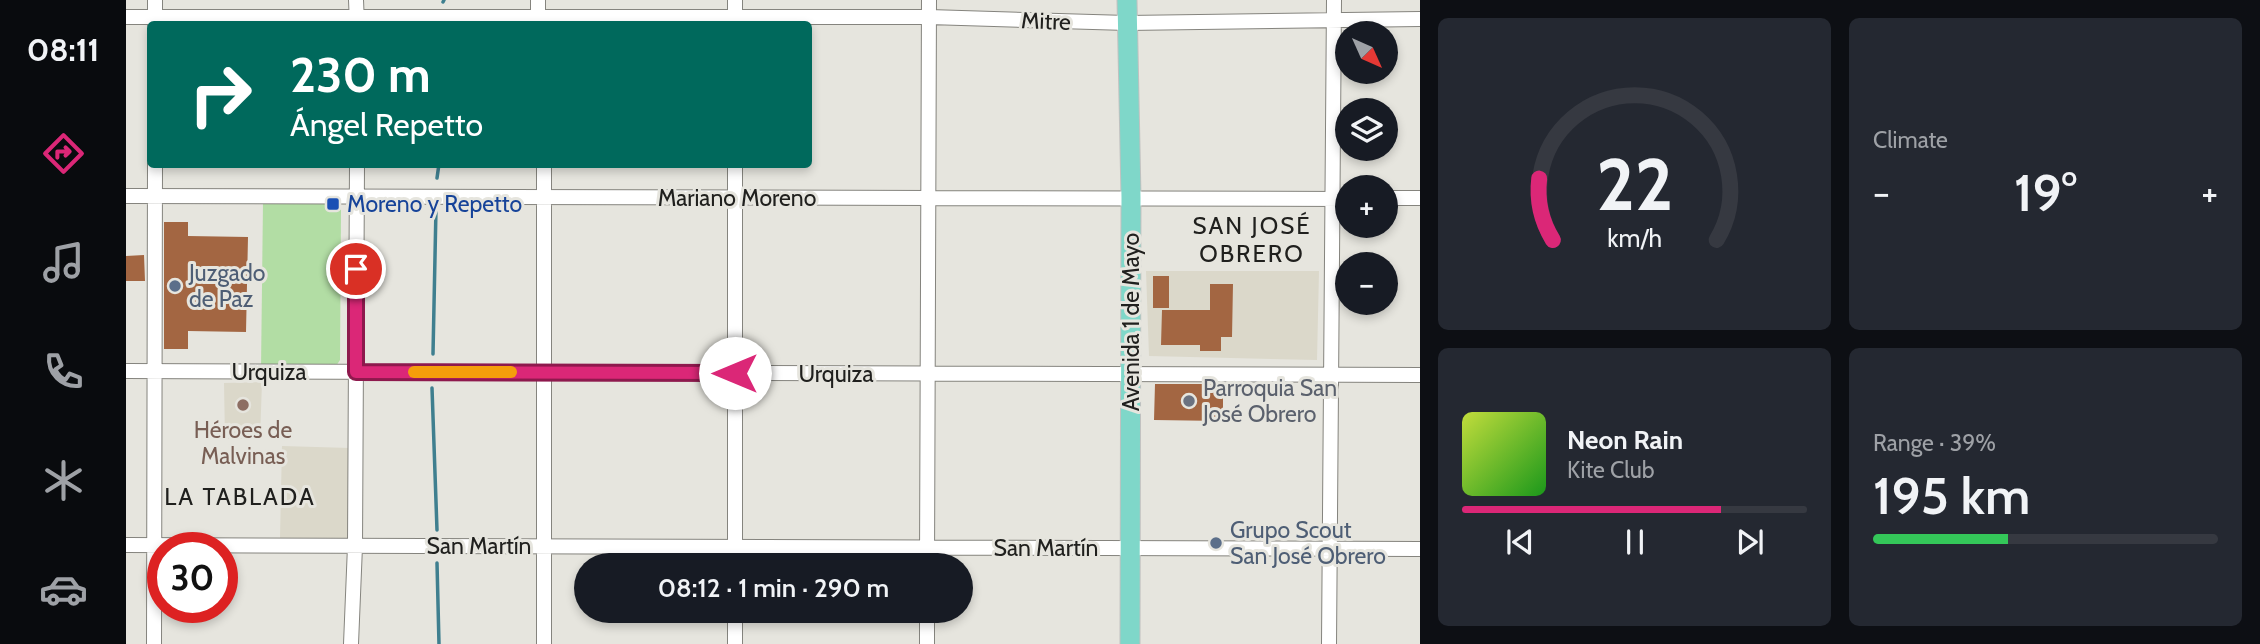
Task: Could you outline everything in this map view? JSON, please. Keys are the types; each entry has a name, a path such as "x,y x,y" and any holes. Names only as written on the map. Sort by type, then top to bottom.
{"main road":[{"name":"Avenida 1 de Mayo","path":"1127,0 1131,197 1130,644"}],"street":[{"path":"155,0 155,21"},
{"path":"356,0 357,21"},
{"path":"538,0 538,21"},
{"path":"734,0 734,21"},
{"path":"928,553 929,0"},
{"path":"1334,0 1339,175"},
{"name":"Mitre","path":"126,17 155,21 734,21 929,17 1127,23 1420,19"},
{"path":"154,532 155,168"},
{"path":"351,644 355,546 356,168"},
{"path":"544,168 544,644"},
{"path":"735,168 735,553"},
{"name":"Mariano Moreno","path":"126,196 1335,199"},
{"path":"1398,198 1420,198"},
{"path":"1329,644 1332,375 1338,238"},
{"name":"Urquiza","path":"126,371 1420,374"},
{"name":"San Martín","path":"126,545 147,545"},
{"name":"San Martín","path":"238,545 1420,549"},
{"path":"154,623 154,644"},
{"path":"735,623 735,644"},
{"path":"927,623 927,644"}],"shaded area":[{"path":"1146,271 1319,271 1317,360 1149,356"},
{"name":"Héroes de Malvinas","path":"262,382 260,439 225,439 224,383"},
{"path":"282,446 350,448 348,540 280,538"}],"green space":[{"path":"263,202 334,203 341,210 340,360 336,366 261,369"}],"building":[{"path":"164,222 188,222 188,236 248,237 246,332 188,331 188,349 164,349"},
{"path":"144,255 145,281 126,281 126,256"},
{"path":"1153,276 1169,276 1169,308 1153,308"},
{"path":"1210,284 1233,284 1232,337 1221,337 1221,351 1200,351 1200,345 1161,345 1162,310 1210,310"},
{"name":"Parroquia San José Obrero","path":"1155,384 1223,384 1223,421 1154,420"}],"waterway":[{"path":"437,178 438,168"},
{"path":"433,354 436,208"},
{"path":"432,388 437,530"},
{"path":"437,563 439,644"}],"slow traffic":[{"path":"414,372 511,372"}],"place":[{"name":"Moreno y Repetto","path":"333,204"},
{"name":"Juzgado de Paz","path":"175,286"},
{"name":"Parroquia San José Obrero","path":"1189,401"},
{"name":"Héroes de Malvinas","path":"243,405"},
{"name":"Grupo Scout San José Obrero","path":"1216,543"}],"district":[{"name":"SAN JOSÉ OBRERO","path":"1252,239"},
{"name":"LA TABLADA","path":"240,496"}],"route":[{"path":"356,269 356,372 735,373"}]}
